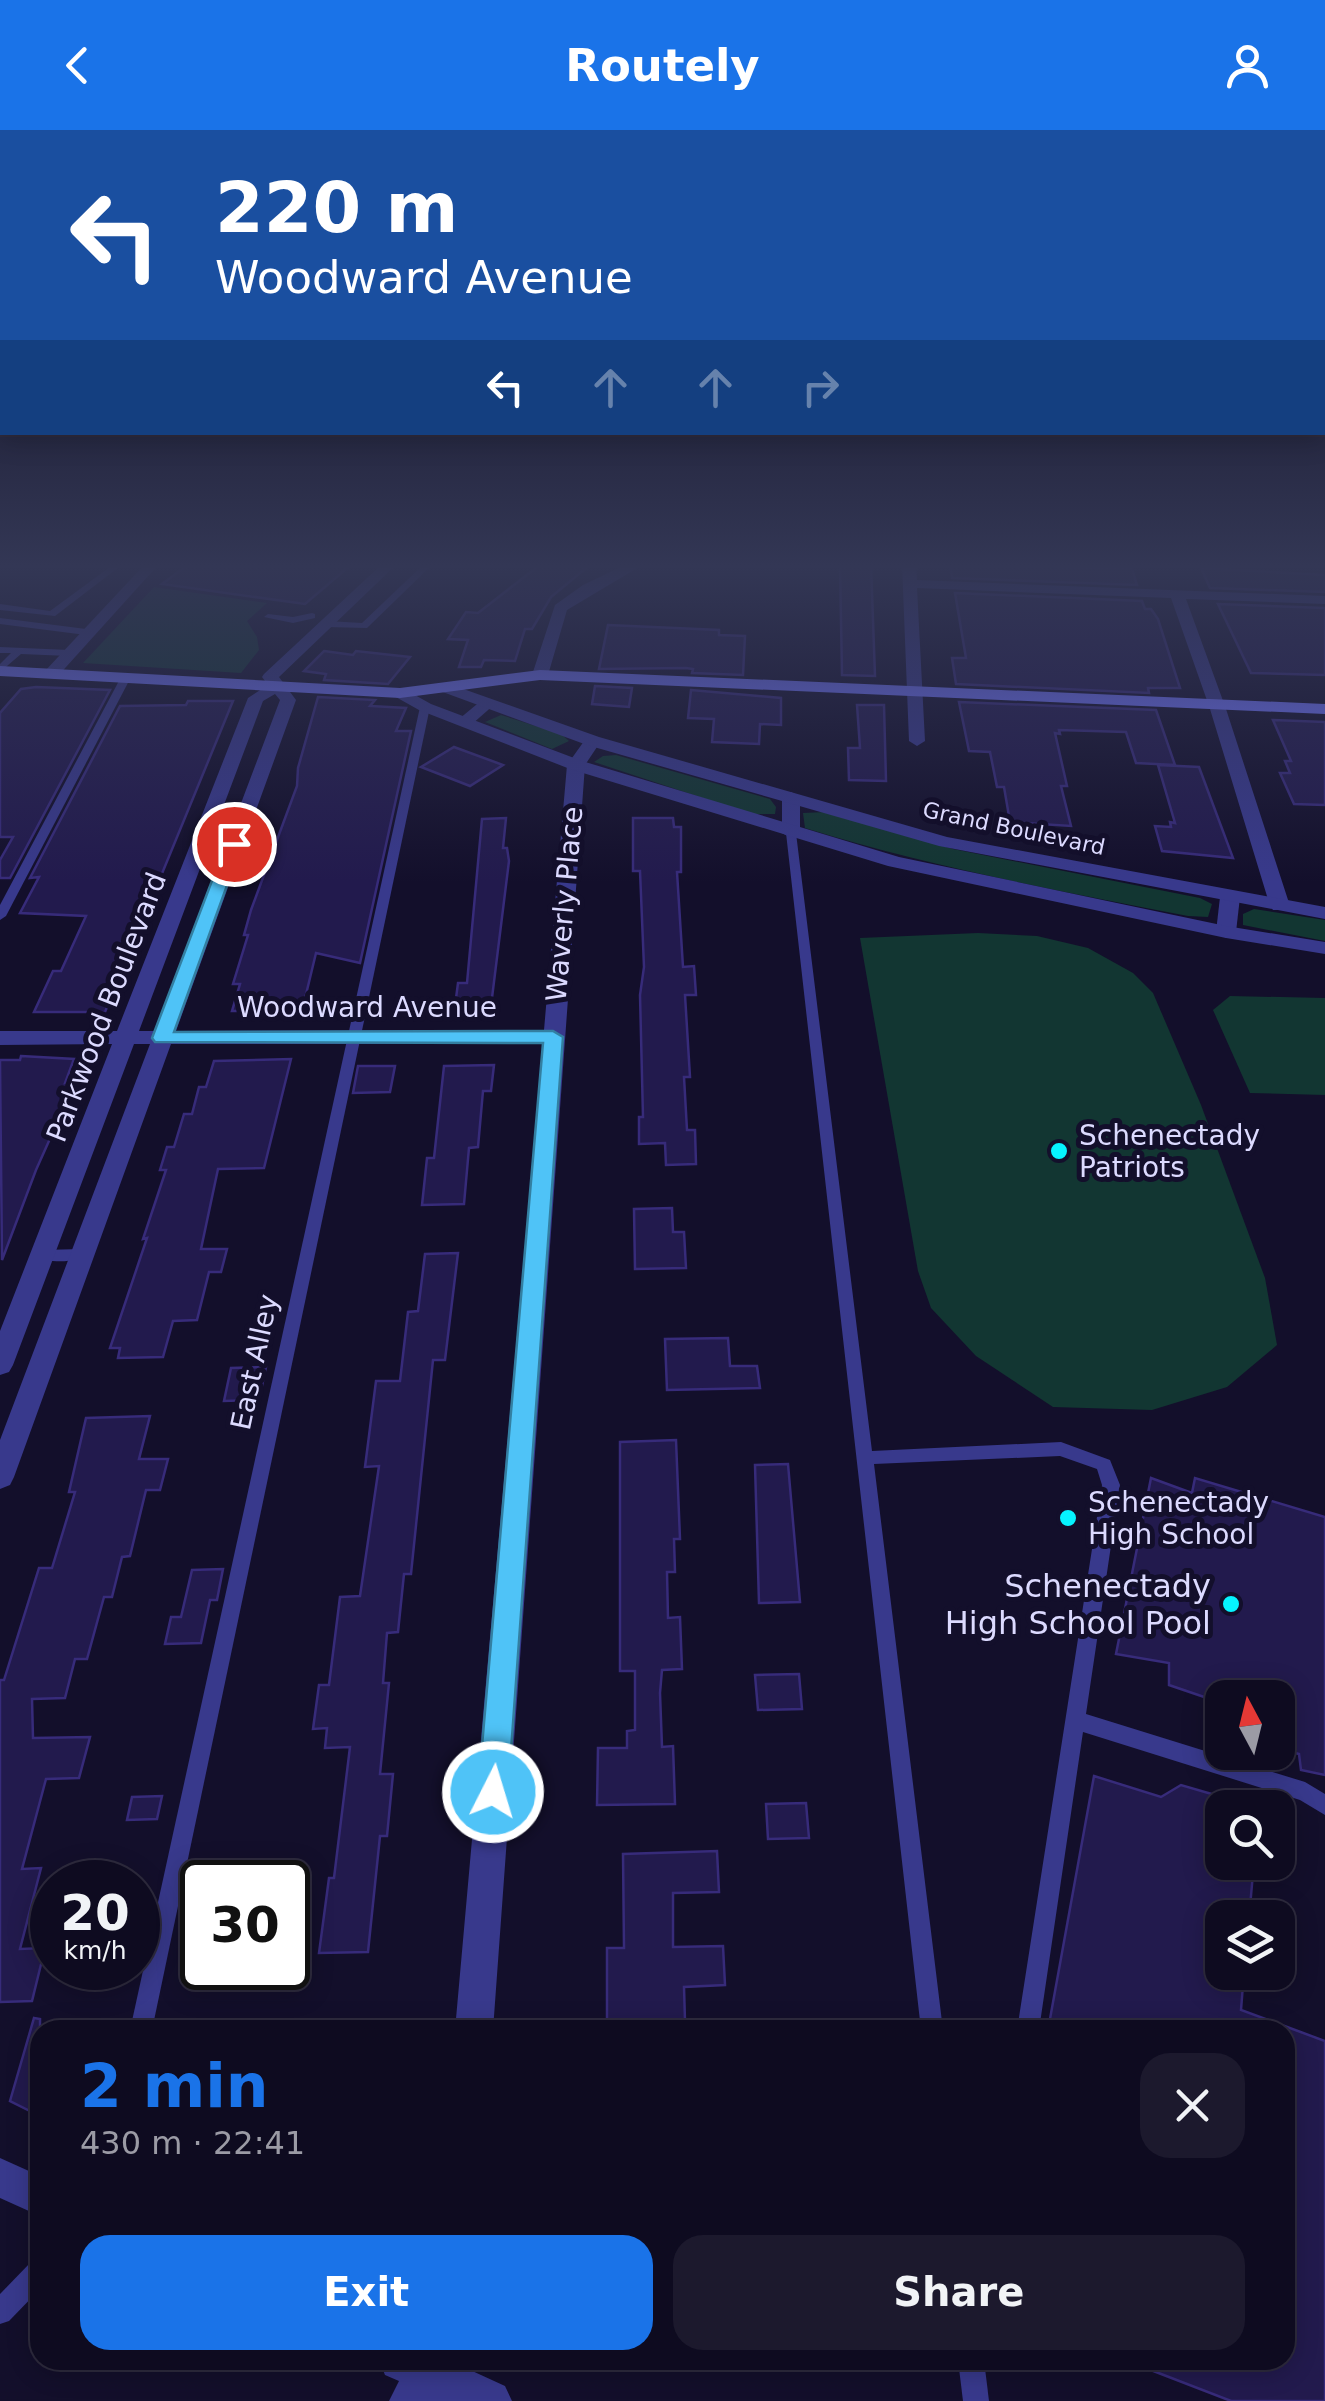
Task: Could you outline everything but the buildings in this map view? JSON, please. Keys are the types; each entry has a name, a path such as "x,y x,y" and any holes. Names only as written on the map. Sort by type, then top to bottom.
{"main road":[{"path":"0,670 400,693 540,675 1325,708"}],"street":[{"path":"51,674 54,670"},
{"name":"Parkwood Boulevard","path":"0,1365 256,698 276,687 270,677 276,670"},
{"path":"540,675 541,670"},
{"path":"913,670 917,740"},
{"path":"1204,670 1280,906"},
{"path":"0,1477 288,700 276,687"},
{"name":"Grand Boulevard","path":"446,688 593,740 945,842 1325,913"},
{"path":"400,693 426,708 576,765 895,862 1226,932 1325,948"},
{"path":"465,722 488,704"},
{"name":"Waverly Place","path":"475,2020 576,765 593,740"},
{"path":"791,798 791,833"},
{"path":"1226,932 1230,897"},
{"name":"Woodward Avenue","path":"0,1038 553,1037"},
{"path":"0,2178 30,2192"},
{"path":"420,2374 490,2401"}],"lane":[{"path":"0,916 126,677"},
{"name":"East Alley","path":"143,2020 426,708"},
{"path":"791,833 931,2020"},
{"path":"200,844 234,844"},
{"path":"42,1255 82,1254"},
{"path":"864,1458 1061,1449 1104,1465 1111,1485 1030,2020"},
{"path":"1075,1720 1305,1792 1325,1805"},
{"path":"0,2312 30,2281"},
{"path":"972,2370 976,2401"}],"green space":[{"path":"193,670 243,670 241,673"},
{"path":"501,715 561,734 569,741 552,749 485,722"},
{"path":"616,755 770,799 776,807 775,814 751,814 594,762"},
{"path":"825,812 953,849 1200,898 1212,904 1208,917 1188,916 948,866 805,828 803,813"},
{"path":"1254,909 1325,920 1325,941 1243,925 1243,914"},
{"path":"978,933 1037,936 1088,948 1133,973 1153,993 1201,1105 1265,1278 1277,1345 1227,1387 1152,1410 1053,1407 976,1356 931,1308 918,1271 860,938"},
{"path":"1230,996 1325,998 1325,1095 1250,1093 1213,1010"}],"place":[{"name":"Schenectady Patriots","path":"1059,1151"},
{"name":"Schenectady High School","path":"1068,1518"},
{"name":"Schenectady High School Pool","path":"1231,1604"}],"route":[{"path":"234,844 162,1038 553,1037 493,1792"}]}
